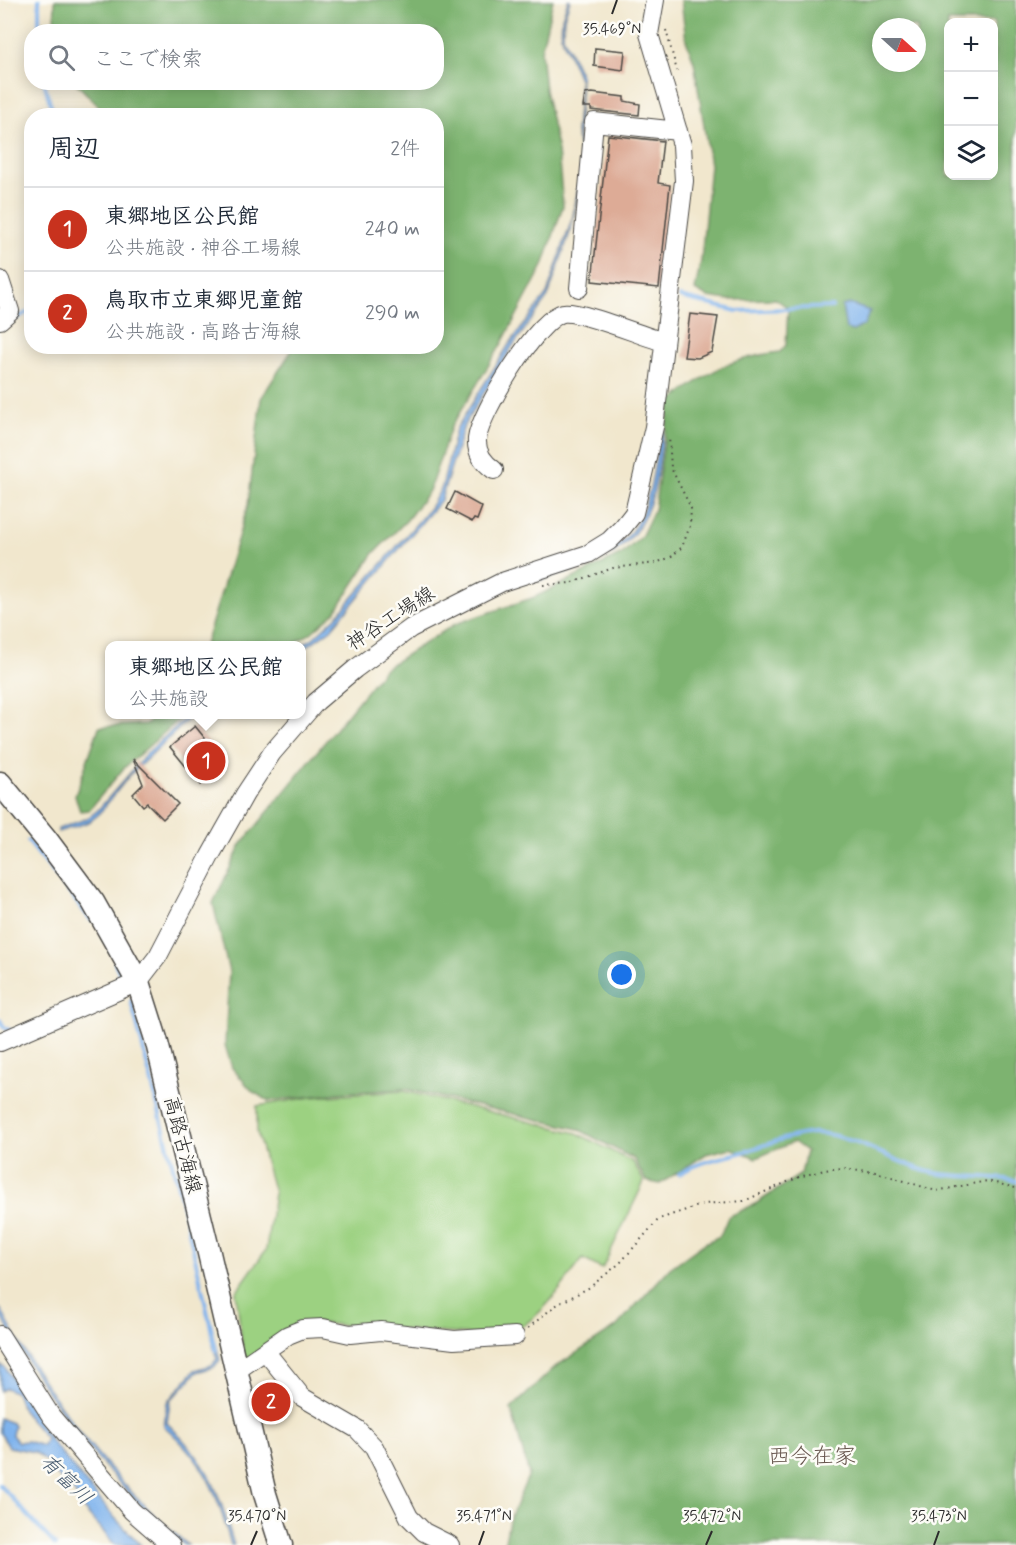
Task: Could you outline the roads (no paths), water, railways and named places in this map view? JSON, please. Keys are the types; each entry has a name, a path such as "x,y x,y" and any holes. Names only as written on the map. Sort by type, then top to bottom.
{"main road":[{"name":"高路古海線","path":"0,783 93,902 138,982 156,1039 265,1494 281,1545"}],"street":[{"name":"神谷工場線","path":"306,714 354,669 411,628 502,582 588,554 609,541 634,513 654,427 684,181 682,145 650,34 655,0"},
{"path":"579,288 594,122 678,130"},
{"path":"0,280 10,311 0,320"},
{"path":"494,470 480,455 477,441 483,420 522,352 548,320 561,314 574,312 635,335 664,342"},
{"name":"神谷工場線","path":"138,982 163,948 245,794 272,753 301,719"},
{"path":"2,1038 138,982"},
{"path":"236,1371 288,1335 303,1329 323,1328 350,1334 381,1331 454,1340 514,1336"},
{"path":"0,1335 51,1416 132,1511 171,1545"},
{"path":"265,1351 302,1397 363,1434 374,1447 409,1516 424,1532 450,1545"}],"water":[{"path":"568,0 570,0 564,18 563,36 581,76 578,135 584,168 571,229 548,297 512,347 464,425 441,500 331,629 306,647 306,642 336,617 430,508 442,487 456,429 508,346 547,294 573,216 582,167 576,133 580,81 561,36 562,18"},
{"path":"849,304 870,311 864,325 853,331 846,329 842,306"},
{"path":"664,397 667,397 660,459 651,501 643,520 631,537 607,557 578,569 538,581 537,578 607,552 629,535 647,500 656,457"},
{"path":"185,719 189,719 130,775 98,815 89,822 58,832 58,829 88,818 98,810 147,753"},
{"path":"0,1308 39,1374 83,1436 132,1493 188,1545 184,1545 130,1494 81,1438 18,1346 0,1314"},
{"path":"216,1344 220,1360 214,1367 197,1372 170,1401 167,1423 194,1452 211,1478 234,1545 231,1545 215,1494 200,1466 164,1426 167,1402 195,1370 212,1365 217,1359 213,1345"},
{"name":"有富川","path":"0,1365 5,1367 52,1442 114,1517 141,1545 115,1545 78,1503 76,1494 49,1468 49,1463 34,1452 9,1447 0,1433 0,1418 12,1423 14,1426 12,1435 18,1442 27,1441 43,1446 46,1438 24,1413 16,1393 6,1388 0,1391"}],"waterway":[{"path":"39,0 39,24"},
{"path":"46,90 52,108"},
{"path":"680,297 737,311 832,307"},
{"path":"11,321 24,314"},
{"path":"28,841 91,920"},
{"path":"115,963 120,974 116,983"},
{"path":"131,1001 185,1214 216,1350"},
{"path":"0,1020 4,1027 11,1031"},
{"path":"679,1174 710,1161 786,1138 813,1133 854,1142 926,1171 1016,1181"},
{"path":"0,1485 55,1545"}],"place":[{"name":"東郷地区公民館","path":"206,761"},
{"name":"鳥取市立東郷児童館","path":"271,1402"}],"district":[{"name":"西今在家","path":"812,1457"}]}
